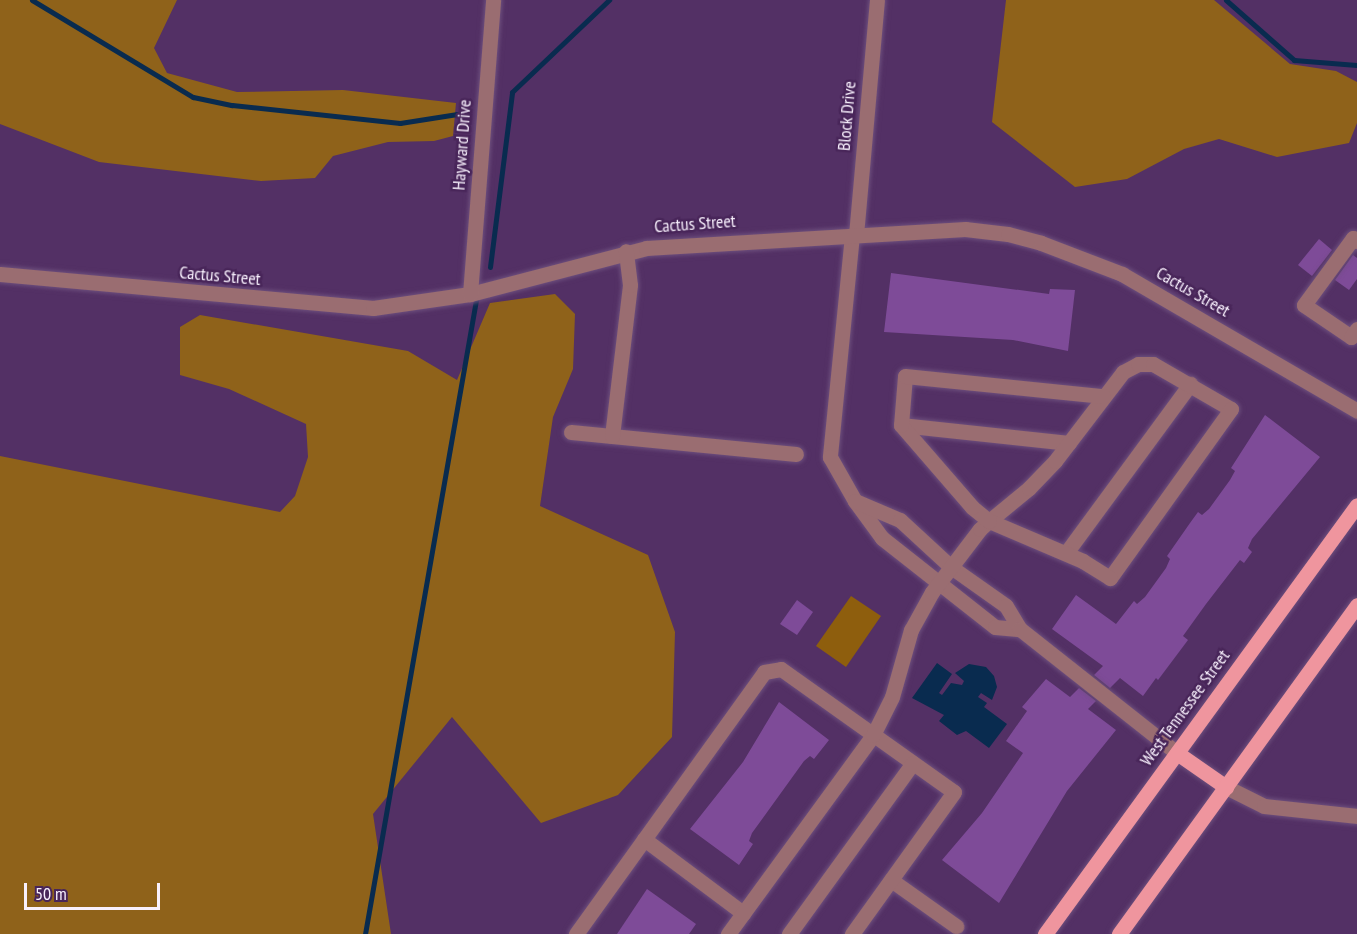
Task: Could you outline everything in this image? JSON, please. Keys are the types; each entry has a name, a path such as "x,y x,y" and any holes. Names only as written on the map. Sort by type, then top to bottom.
{"main road":[{"name":"West Tennessee Street","path":"1045,934 1357,506"},
{"path":"1119,934 1357,605"},
{"path":"1177,753 1226,786"}],"street":[{"name":"Hayward Drive","path":"470,294 493,0"},
{"name":"Block Drive","path":"877,0 830,457 855,501 882,538 938,585 995,627 1020,629"},
{"name":"Cactus Street","path":"0,274 373,308 470,294 626,251 698,242 965,229 1008,234 1041,243 1122,274 1354,404"},
{"path":"1357,241 1353,238 1304,305 1351,337 1357,329"},
{"path":"612,436 630,285 626,251"},
{"path":"728,934 873,735 892,697 911,630 938,585 989,521 1029,488 1069,443 1123,372 1138,364 1153,364 1231,409 1110,578 1066,554 989,521 901,425 905,376 1103,396"},
{"path":"1066,554 1190,384"},
{"path":"901,425 1069,443"},
{"path":"571,432 796,454"},
{"path":"855,501 900,520 951,567 1006,606 1020,629 1177,753"},
{"path":"906,557 921,539"},
{"path":"972,610 985,591"},
{"path":"576,934 764,672 781,669 954,792 852,934"},
{"path":"789,934 913,763"},
{"path":"1226,786 1264,806 1357,816"},
{"path":"644,839 743,913"},
{"path":"891,880 956,926"}],"shaded area":[{"path":"0,0 177,0 154,48 167,73 237,92 343,90 456,103 453,136 434,141 388,142 333,156 315,178 261,181 99,162 0,124"},
{"path":"1006,0 1214,0 1290,64 1336,71 1357,82 1357,123 1349,143 1277,157 1219,139 1184,149 1127,179 1075,187 992,122"},
{"path":"555,294 575,314 573,369 553,417 540,506 648,555 675,632 672,737 618,795 541,823 452,717 373,814 391,934 0,934 0,456 280,512 295,496 308,457 306,424 229,389 180,375 180,327 200,315 408,351 457,380 490,303"},
{"path":"851,596 881,616 846,667 816,646"}],"water":[{"path":"937,663 952,674 939,693 942,695 951,683 962,685 964,681 955,673 969,664 986,667 994,676 997,687 992,700 981,693 978,697 987,703 984,707 1007,724 989,748 966,731 957,735 939,721 944,715 912,698"}],"building":[{"path":"1319,239 1332,250 1312,276 1298,265"},
{"path":"1353,255 1357,258 1357,279 1349,290 1335,280"},
{"path":"891,273 1049,294 1050,289 1075,290 1068,351 1013,340 884,332"},
{"path":"1265,415 1320,457 1252,539 1248,548 1252,552 1244,563 1240,560 1206,604 1183,636 1188,640 1158,680 1156,678 1143,696 1120,678 1110,688 1094,675 1103,666 1052,629 1076,595 1116,624 1134,601 1137,604 1145,597 1166,568 1170,559 1167,556 1190,523 1198,512 1202,515 1209,509 1230,480 1235,471 1231,468"},
{"path":"797,600 813,612 797,635 780,624"},
{"path":"1046,679 1070,697 1079,688 1096,701 1088,709 1116,730 1067,791 999,903 942,860 982,813 1023,753 1006,741 1027,711 1022,707"},
{"path":"779,702 829,740 814,759 810,756 804,761 752,833 749,841 753,844 739,865 690,829 743,762"},
{"path":"647,889 696,924 689,934 617,934"}],"waterway":[{"path":"32,0 193,97 232,105 400,123 457,114"},
{"path":"490,267 512,92 609,0"},
{"path":"1226,0 1294,60 1357,65"},
{"path":"365,934 476,300"}]}
